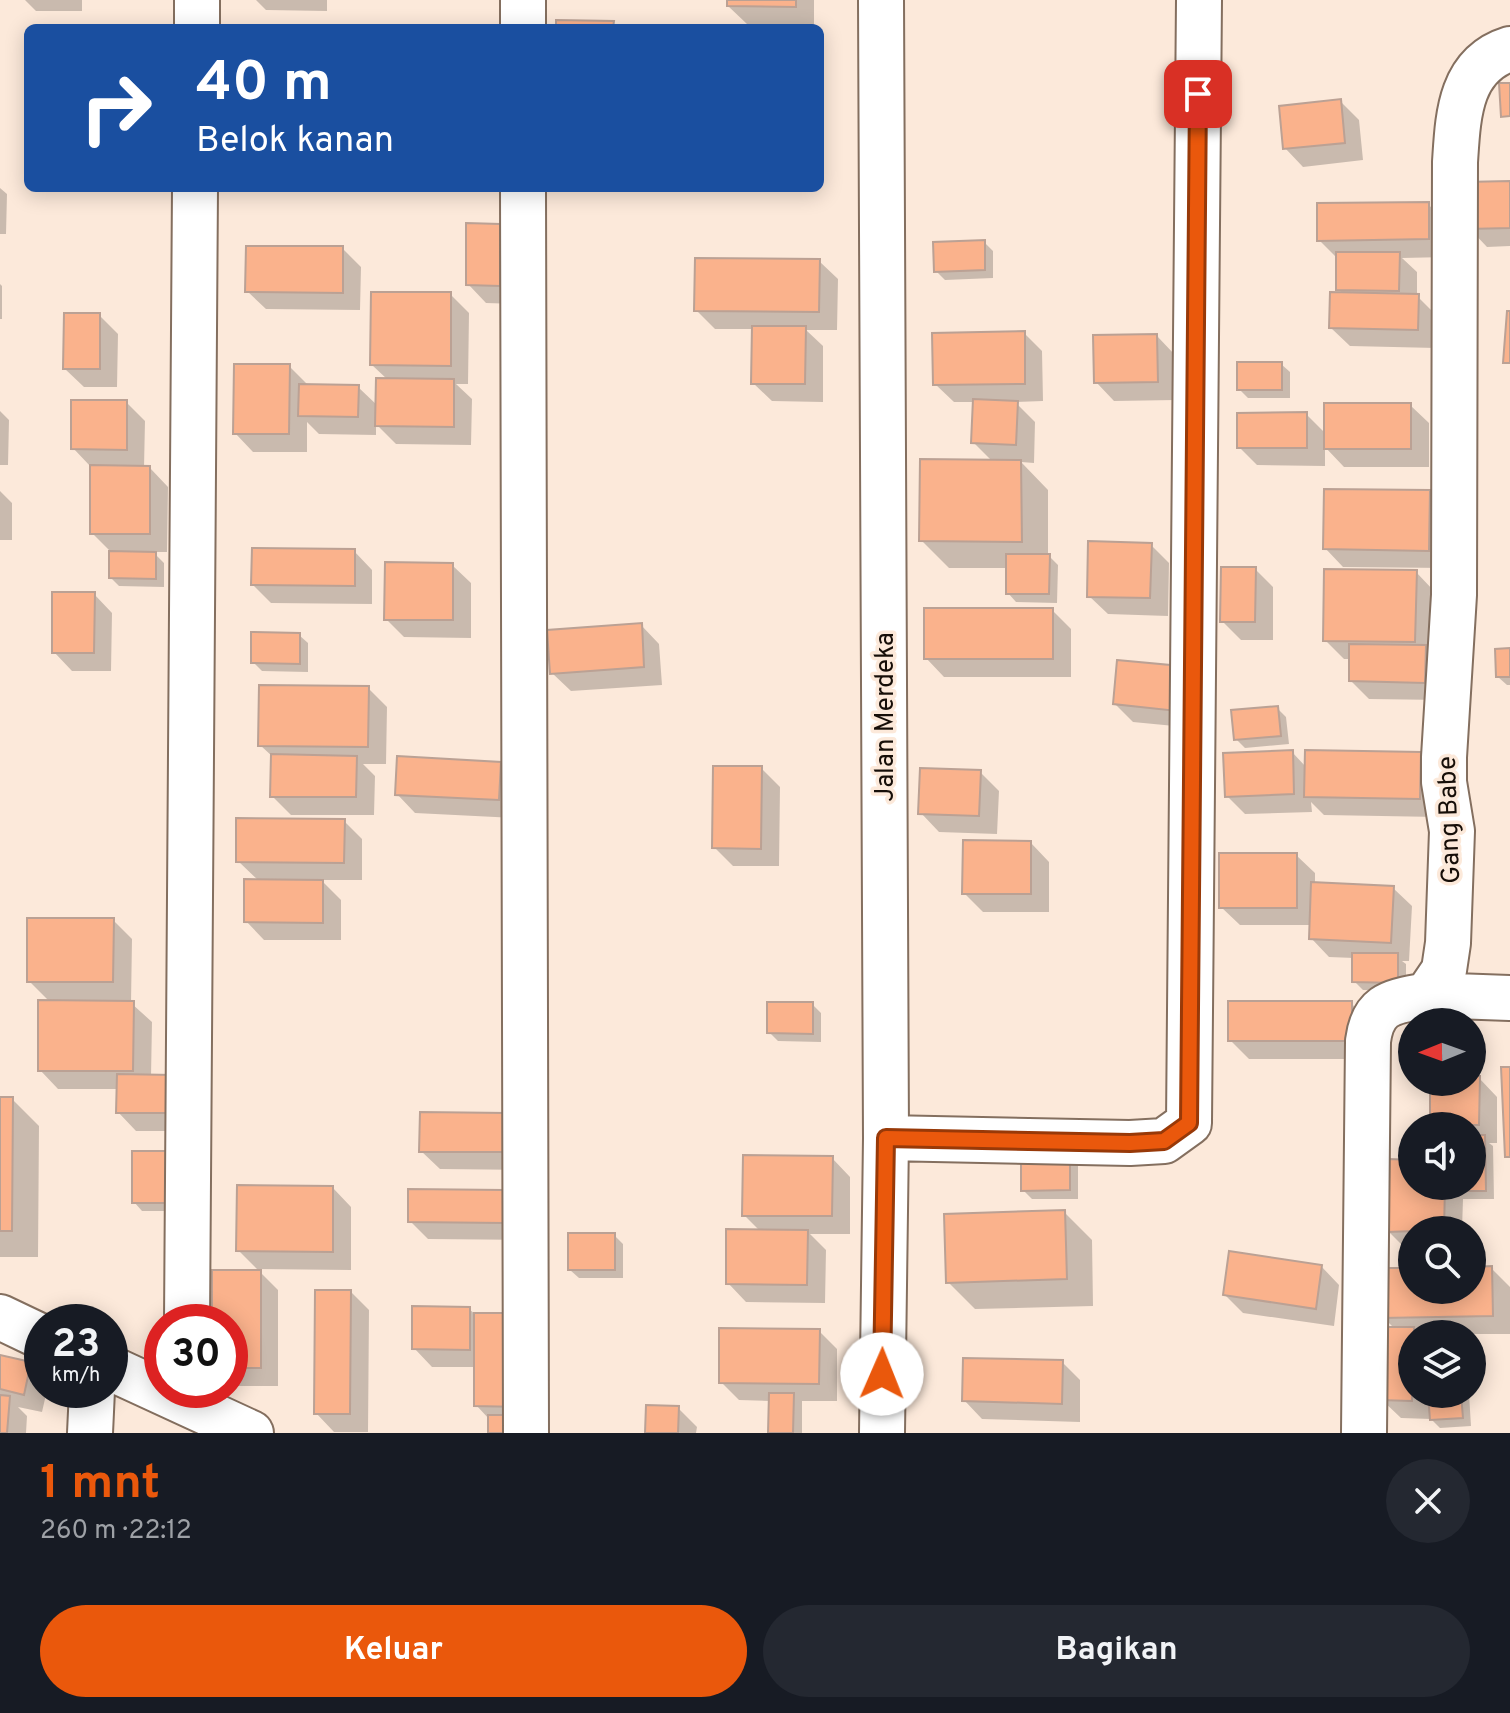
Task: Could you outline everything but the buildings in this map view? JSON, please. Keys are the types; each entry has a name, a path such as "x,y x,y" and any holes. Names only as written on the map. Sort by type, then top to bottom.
{"street":[{"path":"197,0 197,24"},
{"path":"523,0 523,24"},
{"name":"Jalan Merdeka","path":"881,0 886,1138 882,1433"},
{"path":"886,1138 1130,1143 1164,1141 1189,1123 1199,0"},
{"name":"Gang Babe","path":"1427,995 1444,970 1452,884 1452,831 1444,782 1444,757 1454,595 1455,162 1458,115 1473,74 1497,53 1510,49"},
{"path":"187,1304 195,192"},
{"path":"523,192 526,1433"},
{"path":"1364,1433 1370,1023 1379,1010 1391,1003 1427,995 1510,998"},
{"path":"0,1317 24,1328"},
{"path":"90,1433 91,1408"},
{"path":"207,1408 251,1433"}],"route":[{"path":"882,1374 886,1138 1130,1143 1164,1141 1189,1123 1198,94"}]}
